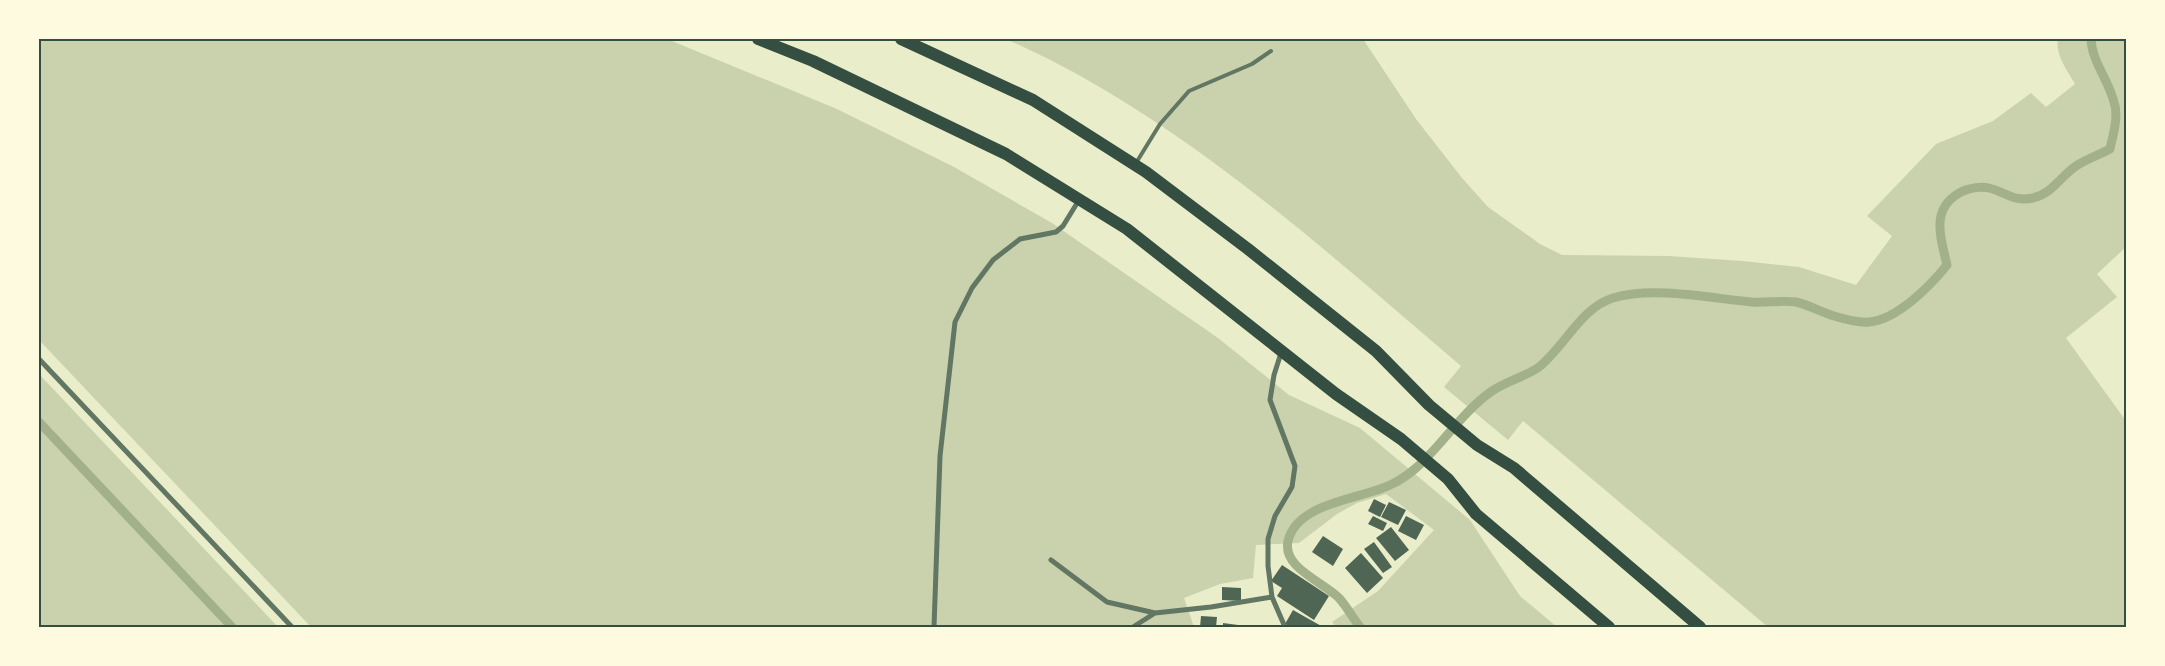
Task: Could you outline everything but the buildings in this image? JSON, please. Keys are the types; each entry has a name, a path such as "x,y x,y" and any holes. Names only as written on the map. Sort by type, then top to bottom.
{"main road":[{"path":"758,39 813,61 1006,154 1126,230 1336,394 1401,439 1448,479 1476,514 1609,627"},
{"path":"901,39 1033,100 1134,165 1248,249 1376,351 1430,405 1477,445 1514,468 1700,627"}],"street":[{"path":"934,627 940,456 955,322 972,288 993,260 1020,239 1056,232 1063,226 1079,200"},
{"path":"1282,351 1274,375 1270,400 1295,466 1292,487 1275,516 1268,539 1272,596 1285,627"},
{"path":"39,359 292,627"},
{"path":"1051,560 1107,602 1155,613 1211,607 1272,596"},
{"path":"1133,627 1155,613"}],"lane":[{"path":"1134,165 1160,124 1189,91 1252,64 1271,51"}],"green space":[{"path":"39,39 667,39 837,109 954,167 1052,223 1218,338 1289,395 1360,428 1470,520 1520,596 1557,627 1336,627 1332,622 1378,591 1434,530 1386,494 1357,503 1337,514 1299,543 1256,545 1253,578 1220,584 1184,598 1194,627 311,627 39,340"},
{"path":"1006,39 1363,39 1416,119 1462,178 1488,207 1540,244 1562,255 1669,256 1742,261 1799,267 1856,285 1892,236 1867,216 1936,144 1993,121 2031,93 2046,107 2075,84 2060,57 2058,39 2126,39 2126,247 2097,274 2117,297 2066,338 2126,421 2126,627 1768,627 1523,421 1508,440 1444,387 1461,366 1355,275 1244,186 1187,144 1129,105 1068,69"},
{"path":"39,374 278,627 39,627"}],"waterway":[{"path":"1360,627 1339,598 1306,574 1291,559 1288,551 1288,541 1294,528 1304,518 1332,504 1390,485 1407,475 1426,459 1481,399 1498,387 1539,367 1592,310 1613,298 1646,293 1664,293 1751,302 1791,301 1838,317 1861,322 1880,320 1891,315 1923,291 1947,265 1940,233 1940,223 1946,205 1953,198 1963,191 1983,187 2020,199 2040,196 2071,170 2110,149 2115,125 2115,107 2094,55 2091,39"},
{"path":"39,422 232,627"}]}
